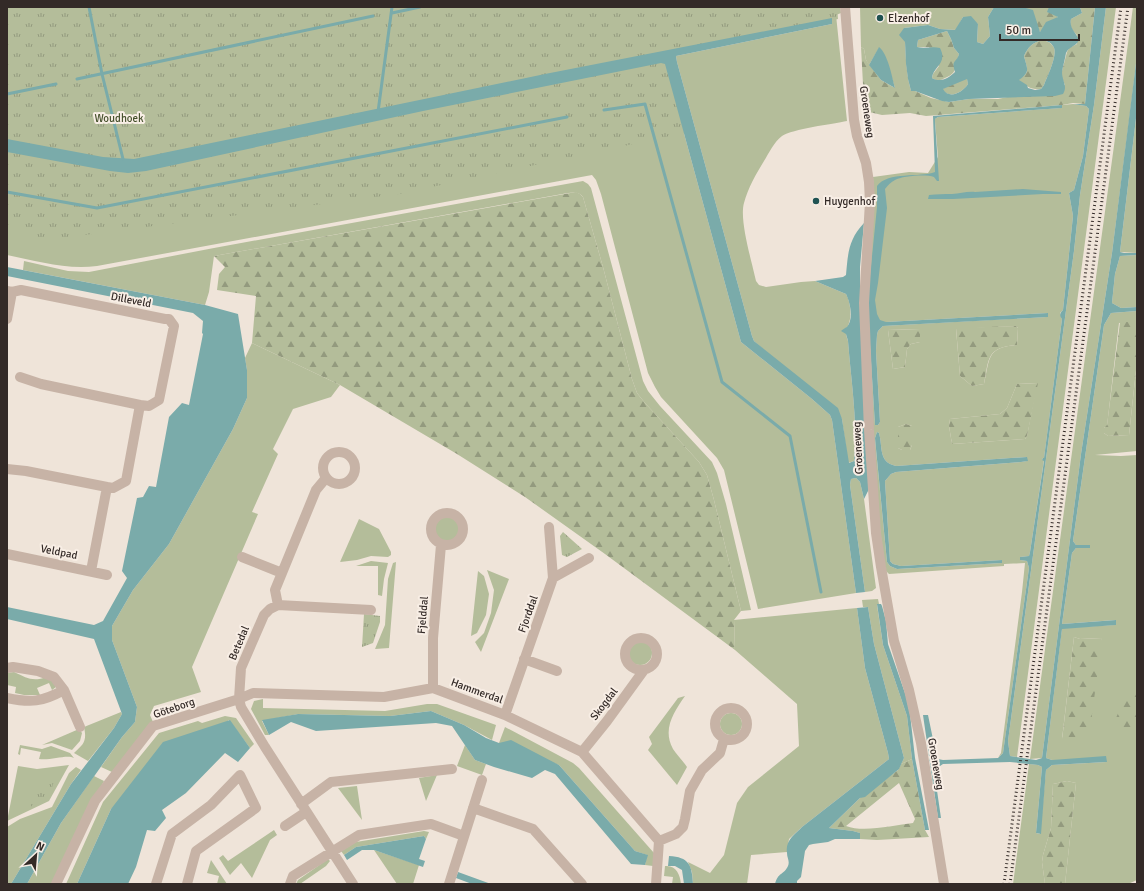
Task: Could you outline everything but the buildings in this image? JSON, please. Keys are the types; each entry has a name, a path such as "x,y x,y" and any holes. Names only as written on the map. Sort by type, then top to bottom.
{"street":[{"name":"Groeneweg","path":"845,7 856,136 866,163 869,182 870,202 864,310 869,430 876,533 894,641 909,690 921,743 944,884"},
{"name":"Dilleveld","path":"7,318 10,292 20,290 169,320 174,326 160,400 149,406 41,384 20,377"},
{"path":"7,469 26,471 114,488 126,481 140,405"},
{"path":"326,478 316,490 275,590 278,605 371,610"},
{"path":"90,571 106,487"},
{"name":"Fjorddal","path":"505,715 554,578 550,527"},
{"name":"Fjelddal","path":"433,688 433,638 441,545"},
{"name":"Veldpad","path":"7,554 107,574"},
{"path":"242,557 282,573"},
{"path":"554,578 589,558"},
{"name":"Betedal","path":"239,699 241,668 264,615 270,609 278,605"},
{"path":"524,659 557,671"},
{"path":"7,668 13,667 38,671 54,677 64,690 80,727"},
{"name":"Skogdal","path":"582,752 607,721 644,670"},
{"name":"Hammerdal","path":"239,699 253,693 384,697 433,688 505,715 582,752 659,841"},
{"path":"7,698 23,701 40,701 64,690"},
{"path":"239,699 240,707 353,884"},
{"name":"Göteborg","path":"56,884 95,801 153,726 239,699"},
{"path":"656,884 659,841 676,834 682,826 685,819 690,791 702,770 720,753 724,739"},
{"path":"285,826 332,782 452,769"},
{"path":"156,884 172,834 211,805 240,775 256,808 196,851 187,884"},
{"path":"449,884 482,780"},
{"path":"473,808 533,829 582,884"},
{"path":"290,884 294,876 359,834 431,824 464,836"}],"green space":[{"path":"7,7 840,7 841,13 836,15 847,121 803,129 787,133 782,136 772,148 755,176 744,203 743,220 756,281 759,285 766,287 815,281 846,294 850,306 850,316 846,335 848,341 855,416 854,461 848,463 842,419 754,341 676,56 832,24"},
{"name":"Woudhoek","path":"7,7 837,7 838,19 670,54 689,132 399,194 46,240 7,228"},
{"path":"860,7 994,7 988,17 990,36 983,44 977,42 978,24 963,17 956,30 940,29 928,25 904,28 907,68 911,91 895,88 886,59 879,48 869,65 866,60 864,49 861,47"},
{"path":"1018,7 1050,7 1049,8 1058,17 1040,32 1026,8"},
{"path":"1080,7 1095,7 1085,104 1073,103 926,116 910,113 882,115 869,112 864,103 861,47 864,49 866,60 881,80 893,87 915,91 931,98 949,102 969,99 998,99 1065,85 1062,78 1062,71 1067,52 1069,48 1077,44 1077,35 1071,28 1070,24 1071,19 1082,13"},
{"path":"1106,7 1116,7 1017,757 1010,756 1008,741"},
{"path":"1133,7 1137,7 1137,55 1112,253 1081,454 1042,758 1030,759"},
{"path":"947,31 954,48 959,54 952,74 943,79 937,80 932,78 939,66 929,47 917,47 918,40"},
{"path":"1042,40 1053,46 1055,54 1044,85 1041,89 1034,89 1026,86 1018,80 1025,75 1027,70 1024,56 1027,50 1036,42"},
{"path":"665,64 741,342 812,399 830,415 832,420 856,593 758,609 724,470 717,458 661,397 648,373 601,194 596,180 592,175 97,266 63,266 7,255 7,152"},
{"path":"967,78 968,84 966,87 956,94 948,94 942,89"},
{"path":"1073,104 1086,106 1089,109 1083,156 1074,190 1069,193 1073,216 1063,310 1060,313 1062,319 1044,458 1042,460 1044,460 1030,552 1029,556 1020,557 1020,560 1027,561 1029,568 1003,753 998,758 1001,753 1025,563 1004,564 1004,566 889,574 885,570 875,488 867,325 867,278 874,204 873,177 909,172 928,173 938,157 935,119 938,117 1061,108 1062,105","holes":["1048,313 1047,317 883,326 878,331 877,335 876,351 880,422 878,425 875,425 869,329 867,325 886,322","1016,326 1018,328 1017,345 1000,348 991,356 984,384 972,386 960,376 956,329","920,329 920,342 911,344 907,349 905,367 893,369 888,330","1037,383 1027,436 1025,439 952,444 949,426 950,419 1000,414 1007,408 1017,384","906,424 912,426 912,445 910,450 902,450 898,448 898,427","877,432 879,433 882,453 886,461 896,466 1027,457 1027,461 1021,462 896,472 891,474 885,481 890,561 893,564 901,566 1002,560 1002,563 897,569 890,566 887,562 875,438"]},
{"path":"1137,110 1137,253 1120,252"},
{"path":"583,181 591,188 643,381 648,391 660,406 712,462 717,473 726,504 751,610 741,611 707,475 699,462 637,393 583,197 578,193 568,193 214,256 209,292 205,305 23,270 24,261 68,271 89,272"},
{"path":"576,192 583,197 637,393 699,462 707,475 741,611 734,620 735,650 525,497 457,454 340,385 252,343 256,296 217,290 219,274 225,267 214,256"},
{"path":"1137,255 1137,307 1121,308 1112,303 1115,274 1120,256"},
{"path":"1137,311 1137,322 1119,323 1107,426 1104,428 1104,433 1108,436 1129,435 1137,361 1137,451 1095,455 1137,455 1137,880 1128,884 1065,884 1076,783 1067,781 1053,784 1051,828 1042,862 1045,884 1013,884 1029,764 1042,767 1036,833 1040,834 1046,770 1052,765 1107,762 1052,760 1046,758 1062,628 1115,625 1115,620 1062,624 1072,553 1076,548 1090,548 1090,545 1076,545 1073,541 1104,325 1111,313","holes":["1074,637 1080,639 1102,638 1062,739"]},
{"path":"1120,322 1137,322 1137,361 1129,435 1108,436 1104,433 1104,428 1107,425"},
{"path":"1016,326 1018,328 1017,345 999,348 994,352 988,361 984,384 972,386 960,376 956,328"},
{"path":"920,329 920,342 911,344 907,349 905,367 893,369 888,330"},
{"path":"252,343 340,385 331,397 293,409 273,449 278,454 252,512 258,514 192,667 201,692 154,706 150,715 153,722 112,772 101,767 122,737 135,722 137,707 112,640 112,626 133,590 169,544 233,429 247,398 247,370 245,358"},
{"path":"1038,383 1027,436 1025,439 952,444 949,426 950,419 1000,414 1007,408 1017,384"},
{"path":"906,424 912,426 912,445 910,450 902,450 898,448 898,427"},
{"path":"856,478 860,482 864,499 876,588 872,591 865,592 850,485 851,479"},
{"path":"447,517 452,518 458,524 458,534 452,540 447,541 442,540 436,534 435,529 436,524 442,518"},
{"path":"359,519 379,529 391,552 391,555 388,557 371,556 357,560 340,562"},
{"path":"563,532 582,549 567,557 562,555 560,536"},
{"path":"371,561 388,563 382,596 378,595 378,566 356,566"},
{"path":"396,562 389,648 375,649 385,625 388,579 393,563"},
{"path":"487,570 509,579 481,652 475,642 484,633 491,613 494,590"},
{"path":"478,571 484,576 489,594 486,615 477,633 471,636"},
{"path":"878,599 879,604 877,605 883,645 907,716 912,759 901,764 904,758 874,644 868,607 863,607 862,600"},
{"path":"857,608 865,668 889,759 802,827 789,839 787,852 751,855 747,884 693,884 692,872 688,862 710,873 724,855 737,803 748,787 799,746 797,704 735,650 734,620"},
{"path":"364,614 380,616 380,622 373,643 362,647"},
{"path":"1074,637 1080,639 1102,638 1089,738 1062,740"},
{"path":"640,641 645,642 651,648 651,658 645,664 640,665 635,664 629,658 628,653 629,648 635,642"},
{"path":"14,672 26,678 37,679 47,677 54,681 56,687 52,690 49,683 37,688 40,695 24,695 15,693 16,687 7,685 7,673"},
{"path":"1137,686 1137,726 1135,733 1111,730 1124,699"},
{"path":"685,696 673,715 669,728 670,742 673,749 687,767 677,785 648,750 652,744 649,737 678,698"},
{"path":"263,699 263,708 385,711 427,704 437,704 496,725 492,740 464,725 431,711 390,716 298,714 262,721 269,735 265,735 251,709 254,701"},
{"path":"121,712 122,714 114,728 88,761 74,753 84,742 84,727"},
{"path":"731,713 739,716 742,724 739,732 731,735 723,732 720,724 723,716"},
{"path":"225,716 236,718 254,744 250,748 229,720 111,809 77,884 66,884 103,802 159,733 198,721 202,723"},
{"path":"505,727 573,763 579,768 654,853 653,866 645,865 647,855 635,851 559,765 499,743"},
{"path":"79,729 82,733 80,741 72,750 52,743 42,745"},
{"path":"20,745 42,749 51,746 70,753 74,758 39,759 41,752 21,748 20,755 18,754"},
{"path":"465,745 475,760 486,764 482,775 457,766"},
{"path":"912,759 925,830 929,837 877,840 860,839 860,833 829,828 860,798 898,770 901,764","holes":["899,783 915,819 913,823 870,829 846,826"]},
{"path":"69,765 49,801 7,821 18,766 37,769"},
{"path":"76,767 81,770 11,884 7,884 7,827 20,819 52,807 69,773"},
{"path":"437,775 426,801 419,778"},
{"path":"94,776 104,781 52,884 27,884 61,823"},
{"path":"54,781 49,798 32,807 28,799 34,782"},
{"path":"1067,781 1076,783 1065,884 1045,884 1042,862 1051,828 1053,784"},
{"path":"357,786 362,820 338,788"},
{"path":"274,830 277,835 270,840 252,878 241,863 230,875 219,858 223,855 228,861"},
{"path":"424,831 429,832 426,839 424,836 356,847 344,855 341,851 356,842"},
{"path":"374,850 419,865 413,884 397,884"},
{"path":"328,859 330,861 326,866 300,884 296,884 298,880"},
{"path":"211,860 227,884 217,884 219,876 207,873"},
{"path":"665,866 672,867 677,871 681,884 672,884 673,877 664,876"}],"water":[{"path":"994,7 1026,8 1033,10 1040,32 1046,22 1058,17 1047,12 1049,7 1080,7 1082,13 1071,19 1072,28 1079,40 1066,53 1062,72 1065,86 1063,94 1055,96 969,99 949,102 911,91 906,64 905,42 899,35 904,28 928,25 940,29 955,30 963,17 971,16 978,24 977,42 983,44 990,36 988,17","holes":["947,31 954,48 959,54 954,63 955,72 944,79 938,80 932,78 942,58 940,48 917,47 918,40","1042,40 1051,44 1055,54 1044,85 1041,89 1035,90 1028,88 1027,85 1019,80 1027,72 1024,56 1029,48","967,79 968,84 966,87 956,94 949,94 943,89"]},
{"path":"1095,7 1106,7 1008,741 1010,756 1036,760 1042,758 1081,454 1112,253 1137,55 1137,110 1120,252 1137,253 1137,255 1120,256 1115,274 1112,303 1121,308 1137,307 1137,311 1111,313 1104,325 1073,541 1076,545 1090,545 1090,548 1076,548 1072,553 1062,624 1116,620 1116,625 1062,629 1046,758 1052,760 1106,756 1107,762 1052,765 1046,770 1041,834 1036,833 1042,767 1038,765 1010,762 943,764 934,770 941,818 938,818 923,715 928,715 938,759 998,758 1003,753 1029,568 1027,561 1020,560 1020,557 1029,556 1030,552 1044,461 1042,460 1044,458 1062,319 1060,314 1063,310 1073,216 1069,193 1074,190 1083,156 1089,109 1086,106 1073,104 1085,104"},
{"path":"832,18 832,24 676,56 754,341 838,408 842,419 849,463 854,461 855,416 848,341 846,334 841,331 849,324 851,315 850,306 846,294 815,281 843,277 846,275 848,254 852,241 864,223 860,267 860,292 869,489 864,499 860,482 856,478 851,479 850,485 865,592 856,593 832,420 830,415 812,399 741,342 665,64 661,63 423,111 146,171 128,173 110,171 7,152 7,139 103,157 134,159 545,74"},
{"path":"879,47 887,60 895,88 881,80 869,65"},
{"path":"1062,105 1062,108 938,117 935,121 939,181 930,176 908,177 895,180 885,189 887,208 875,300 877,314 880,320 886,322 1048,313 1048,317 883,326 878,331 877,335 876,351 880,422 878,425 875,425 868,313 869,286 877,207 877,186 882,181 889,178 929,174 935,172 933,116"},
{"path":"1023,189 1061,192 1061,194 928,199 929,195"},
{"path":"7,267 205,305 238,314 247,370 247,398 233,429 169,544 133,590 112,626 112,640 137,707 135,722 122,737 61,823 27,884 11,884 71,784 114,728 122,714 94,639 7,619 7,607 94,625 103,621 127,578 122,571 137,498 143,497 149,486 156,487 169,417 182,403 189,405 203,334 203,321 193,313 7,276"},
{"path":"877,432 879,433 882,453 886,461 896,466 1027,457 1028,461 1021,462 896,472 891,474 885,481 890,561 893,564 901,566 1002,560 1002,563 897,569 890,566 887,562 876,449 875,438"},
{"path":"877,604 881,604 882,606 886,621 888,644 906,696 910,714 915,758 929,830 925,830 912,759 907,716 883,645"},
{"path":"868,607 874,644 904,758 899,769 865,797 860,798 829,828 860,833 860,839 835,839 828,842 809,845 805,851 801,877 797,881 797,884 775,884 779,875 785,871 788,866 787,845 793,836 802,827 889,759 865,668 857,608"},
{"path":"431,711 464,725 486,738 499,743 511,740 559,765 635,851 648,855 645,865 631,864 555,774 545,770 532,778 475,760 452,726 436,723 316,731 291,722 269,735 262,720 298,714 390,716"},
{"path":"230,720 250,748 238,762 225,753 186,793 162,810 166,818 155,831 147,830 136,867 128,884 77,884 111,809 163,742"},
{"path":"424,836 426,839 419,859 425,861 423,867 374,850 362,850 347,860 344,855 356,847"},
{"path":"669,856 681,858 688,863 692,872 693,884 684,884 682,870 675,866 668,866"},
{"path":"458,872 491,884 472,884 456,878"}],"waterway":[{"path":"89,7 102,74 123,159"},
{"path":"378,112 392,7"},
{"path":"392,13 420,7"},
{"path":"77,79 373,16"},
{"path":"7,94 56,84"},
{"path":"604,110 645,104 722,382 790,436 821,592"},
{"path":"7,192 97,208 567,117"}],"railway":[{"path":"1004,884 1121,7"},
{"path":"1010,884 1128,7"}],"place":[{"name":"Elzenhof","path":"880,18"},
{"name":"Huygenhof","path":"816,201"}]}
